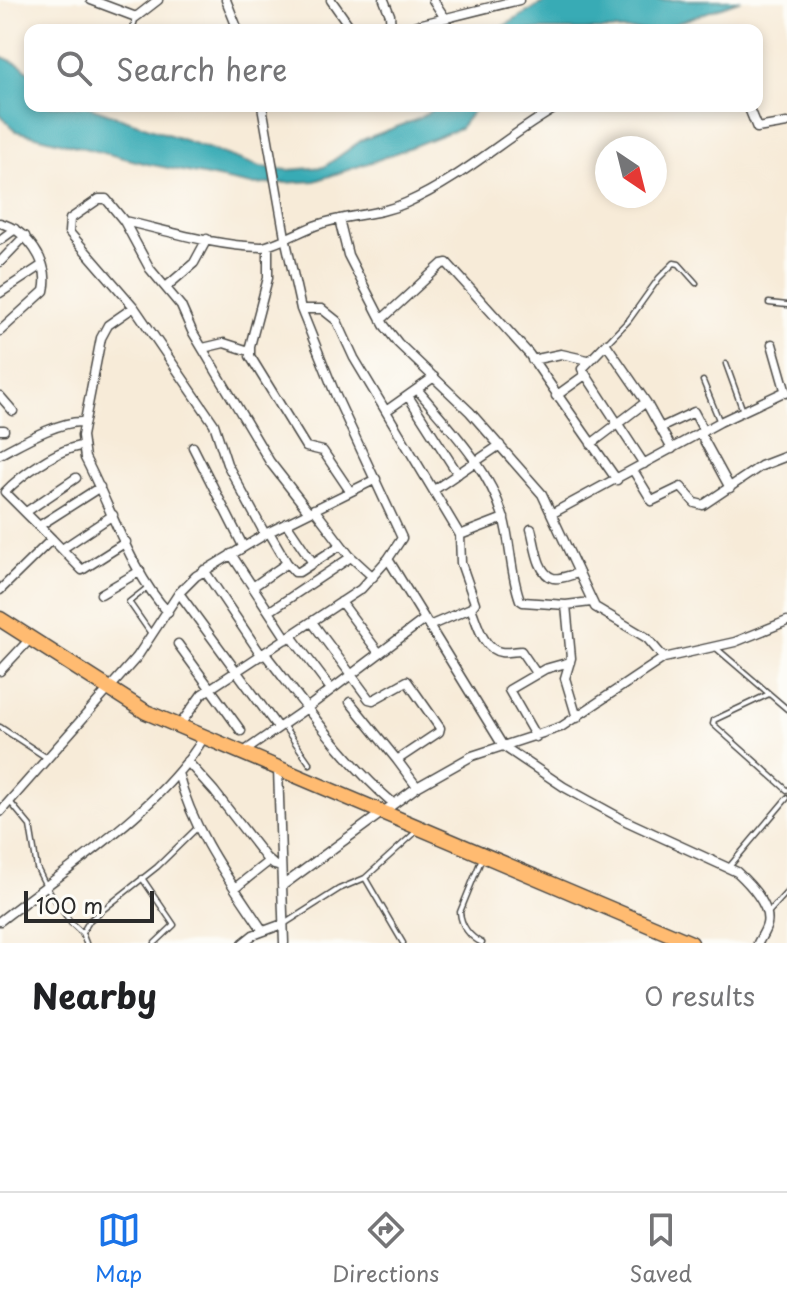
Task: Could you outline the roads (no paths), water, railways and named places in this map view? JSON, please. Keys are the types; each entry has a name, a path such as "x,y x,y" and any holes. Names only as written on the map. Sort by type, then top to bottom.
{"highway":[{"path":"0,619 146,712 278,769 388,809 420,829 691,943"}],"street":[{"path":"91,0 136,17 158,0"},
{"path":"112,0 120,11"},
{"path":"226,0 236,24"},
{"path":"331,0 348,24"},
{"path":"384,0 391,24"},
{"path":"433,0 445,18"},
{"path":"422,24 519,0"},
{"path":"179,726 197,699 210,689 264,655 373,577 402,538 336,396 301,309 263,112"},
{"path":"124,221 207,239 268,246 339,219 381,213 457,178 549,112"},
{"path":"750,112 757,128 787,123"},
{"path":"341,545 299,572 287,563 227,464 214,424 134,307 73,238 68,228 70,219 103,198 124,221 143,259 181,306 270,462 341,545 351,557 373,577"},
{"path":"339,219 348,255 381,320 398,343 500,445 542,494 591,602 647,638 664,658"},
{"path":"0,223 25,236 35,248 46,284 44,291 0,331"},
{"path":"0,240 15,229"},
{"path":"0,262 25,236"},
{"path":"166,287 194,263 207,239"},
{"path":"249,351 268,278 268,246"},
{"path":"381,320 442,264 447,263 532,360 617,480"},
{"path":"0,293 41,266"},
{"path":"134,307 108,325 101,338 82,446 140,571 168,612"},
{"path":"241,753 427,622 471,608 475,603 461,563 460,535 354,358 337,321 322,309 301,309"},
{"path":"203,348 224,343 249,351 306,447 323,451 350,491"},
{"path":"644,464 582,369 606,344 646,402 672,449"},
{"path":"553,513 720,422 786,394 772,344"},
{"path":"532,360 561,354 588,360"},
{"path":"556,396 585,375"},
{"path":"386,411 434,377"},
{"path":"417,389 476,461 494,492 504,518 520,600 566,605 591,602"},
{"path":"0,396 13,411"},
{"path":"408,396 458,474"},
{"path":"591,444 646,402"},
{"path":"660,428 694,412 730,488"},
{"path":"0,454 57,427 84,422"},
{"path":"434,490 500,445"},
{"path":"82,446 65,448 3,495 26,512 82,570 126,542"},
{"path":"193,447 243,546"},
{"path":"633,470 652,501 681,487 695,503 703,505 761,466 787,456"},
{"path":"26,512 76,478"},
{"path":"0,812 109,690 187,584 243,546 376,479"},
{"path":"39,526 100,487"},
{"path":"62,549 113,515"},
{"path":"460,535 504,518"},
{"path":"286,523 313,563"},
{"path":"531,529 539,559 548,575 556,579 579,573"},
{"path":"0,590 52,539"},
{"path":"231,554 289,637 331,689"},
{"path":"270,611 351,557"},
{"path":"388,559 503,746 564,787 626,821 728,868 748,882 767,915 767,924 758,943"},
{"path":"254,586 287,563"},
{"path":"204,570 264,655 388,809"},
{"path":"101,594 140,571"},
{"path":"179,593 280,726"},
{"path":"341,602 379,653"},
{"path":"566,605 570,662 565,678 577,718"},
{"path":"471,608 482,635 492,649 504,653 521,651 536,673"},
{"path":"282,886 417,787 472,756 536,737 577,718 664,658 735,642 787,621"},
{"path":"312,622 371,700 407,681 440,728 439,732 397,760"},
{"path":"0,671 31,638"},
{"path":"178,644 241,731"},
{"path":"536,737 508,692 536,673 570,662"},
{"path":"350,702 417,787"},
{"path":"0,921 140,810 178,773 204,737"},
{"path":"187,761 269,861 281,867"},
{"path":"278,769 284,943"},
{"path":"178,773 197,828 263,931"},
{"path":"235,888 269,861"},
{"path":"243,943 283,924"}],"lane":[{"path":"134,24 136,17"},
{"path":"606,344 674,263 679,264 696,283"},
{"path":"769,303 787,305"},
{"path":"726,364 743,411"},
{"path":"703,381 720,422"},
{"path":"149,587 129,602 152,635"},
{"path":"715,647 786,706"},
{"path":"769,694 714,720 713,724 787,790"},
{"path":"280,726 310,764"},
{"path":"0,727 47,758"},
{"path":"728,868 787,798"},
{"path":"9,801 30,826 37,868 46,886 71,923 82,933 86,943"},
{"path":"82,933 90,920 197,828"},
{"path":"283,924 339,889 365,878 420,829"},
{"path":"482,943 469,934 460,919 460,912 483,855"},
{"path":"142,878 174,925 155,943"},
{"path":"365,878 403,943"},
{"path":"767,915 787,892"}],"water":[{"path":"548,0 741,0 675,24 507,24"},
{"path":"0,56 24,68 24,112 104,112 261,167 288,170 324,167 362,140 429,112 472,112 460,128 315,181 252,185 148,164 16,131 0,114"}]}
